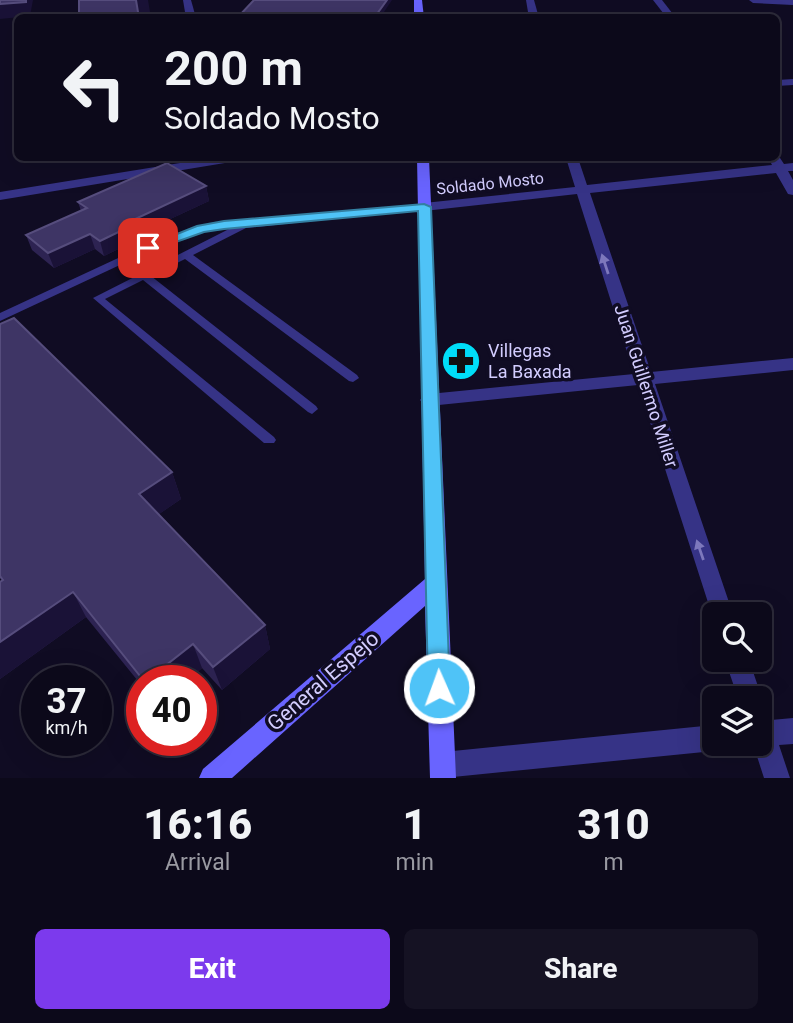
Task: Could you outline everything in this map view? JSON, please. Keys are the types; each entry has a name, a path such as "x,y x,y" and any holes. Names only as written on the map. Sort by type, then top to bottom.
{"street":[{"path":"657,0 669,14"},
{"path":"753,0 793,2"},
{"path":"0,196 211,161"},
{"path":"423,161 443,772 702,740"},
{"name":"Juan Guillermo Miller","path":"573,161 642,379 718,602"},
{"path":"783,164 793,191"},
{"name":"Soldado Mosto","path":"424,207 582,191 783,164"},
{"path":"429,400 793,365"},
{"name":"General Espejo","path":"212,778 435,584"},
{"path":"772,731 793,731"},
{"path":"769,756 777,778"}],"lane":[{"name":"Soldado Mosto","path":"0,317 148,248 201,229 424,207"},
{"path":"250,223 98,298 269,440"},
{"path":"201,229 208,242"},
{"path":"185,254 353,378"},
{"path":"144,275 312,409"}],"building":[{"path":"0,0 26,0 26,2 0,4"},
{"path":"79,0 136,0 138,14 79,14"},
{"path":"254,0 387,0 377,14 241,14"},
{"path":"167,163 206,186 131,221 135,224 100,241 90,234 48,253 26,235 87,208 78,202"},
{"path":"14,318 172,472 139,494 265,625 215,665 211,665 193,644 166,665 131,665 73,592 0,642 0,582 3,580 0,576 0,324"}],"place":[{"name":"Villegas La Baxada","path":"461,361"}],"route":[{"path":"148,248 181,235 224,225 424,207 439,688"}]}
